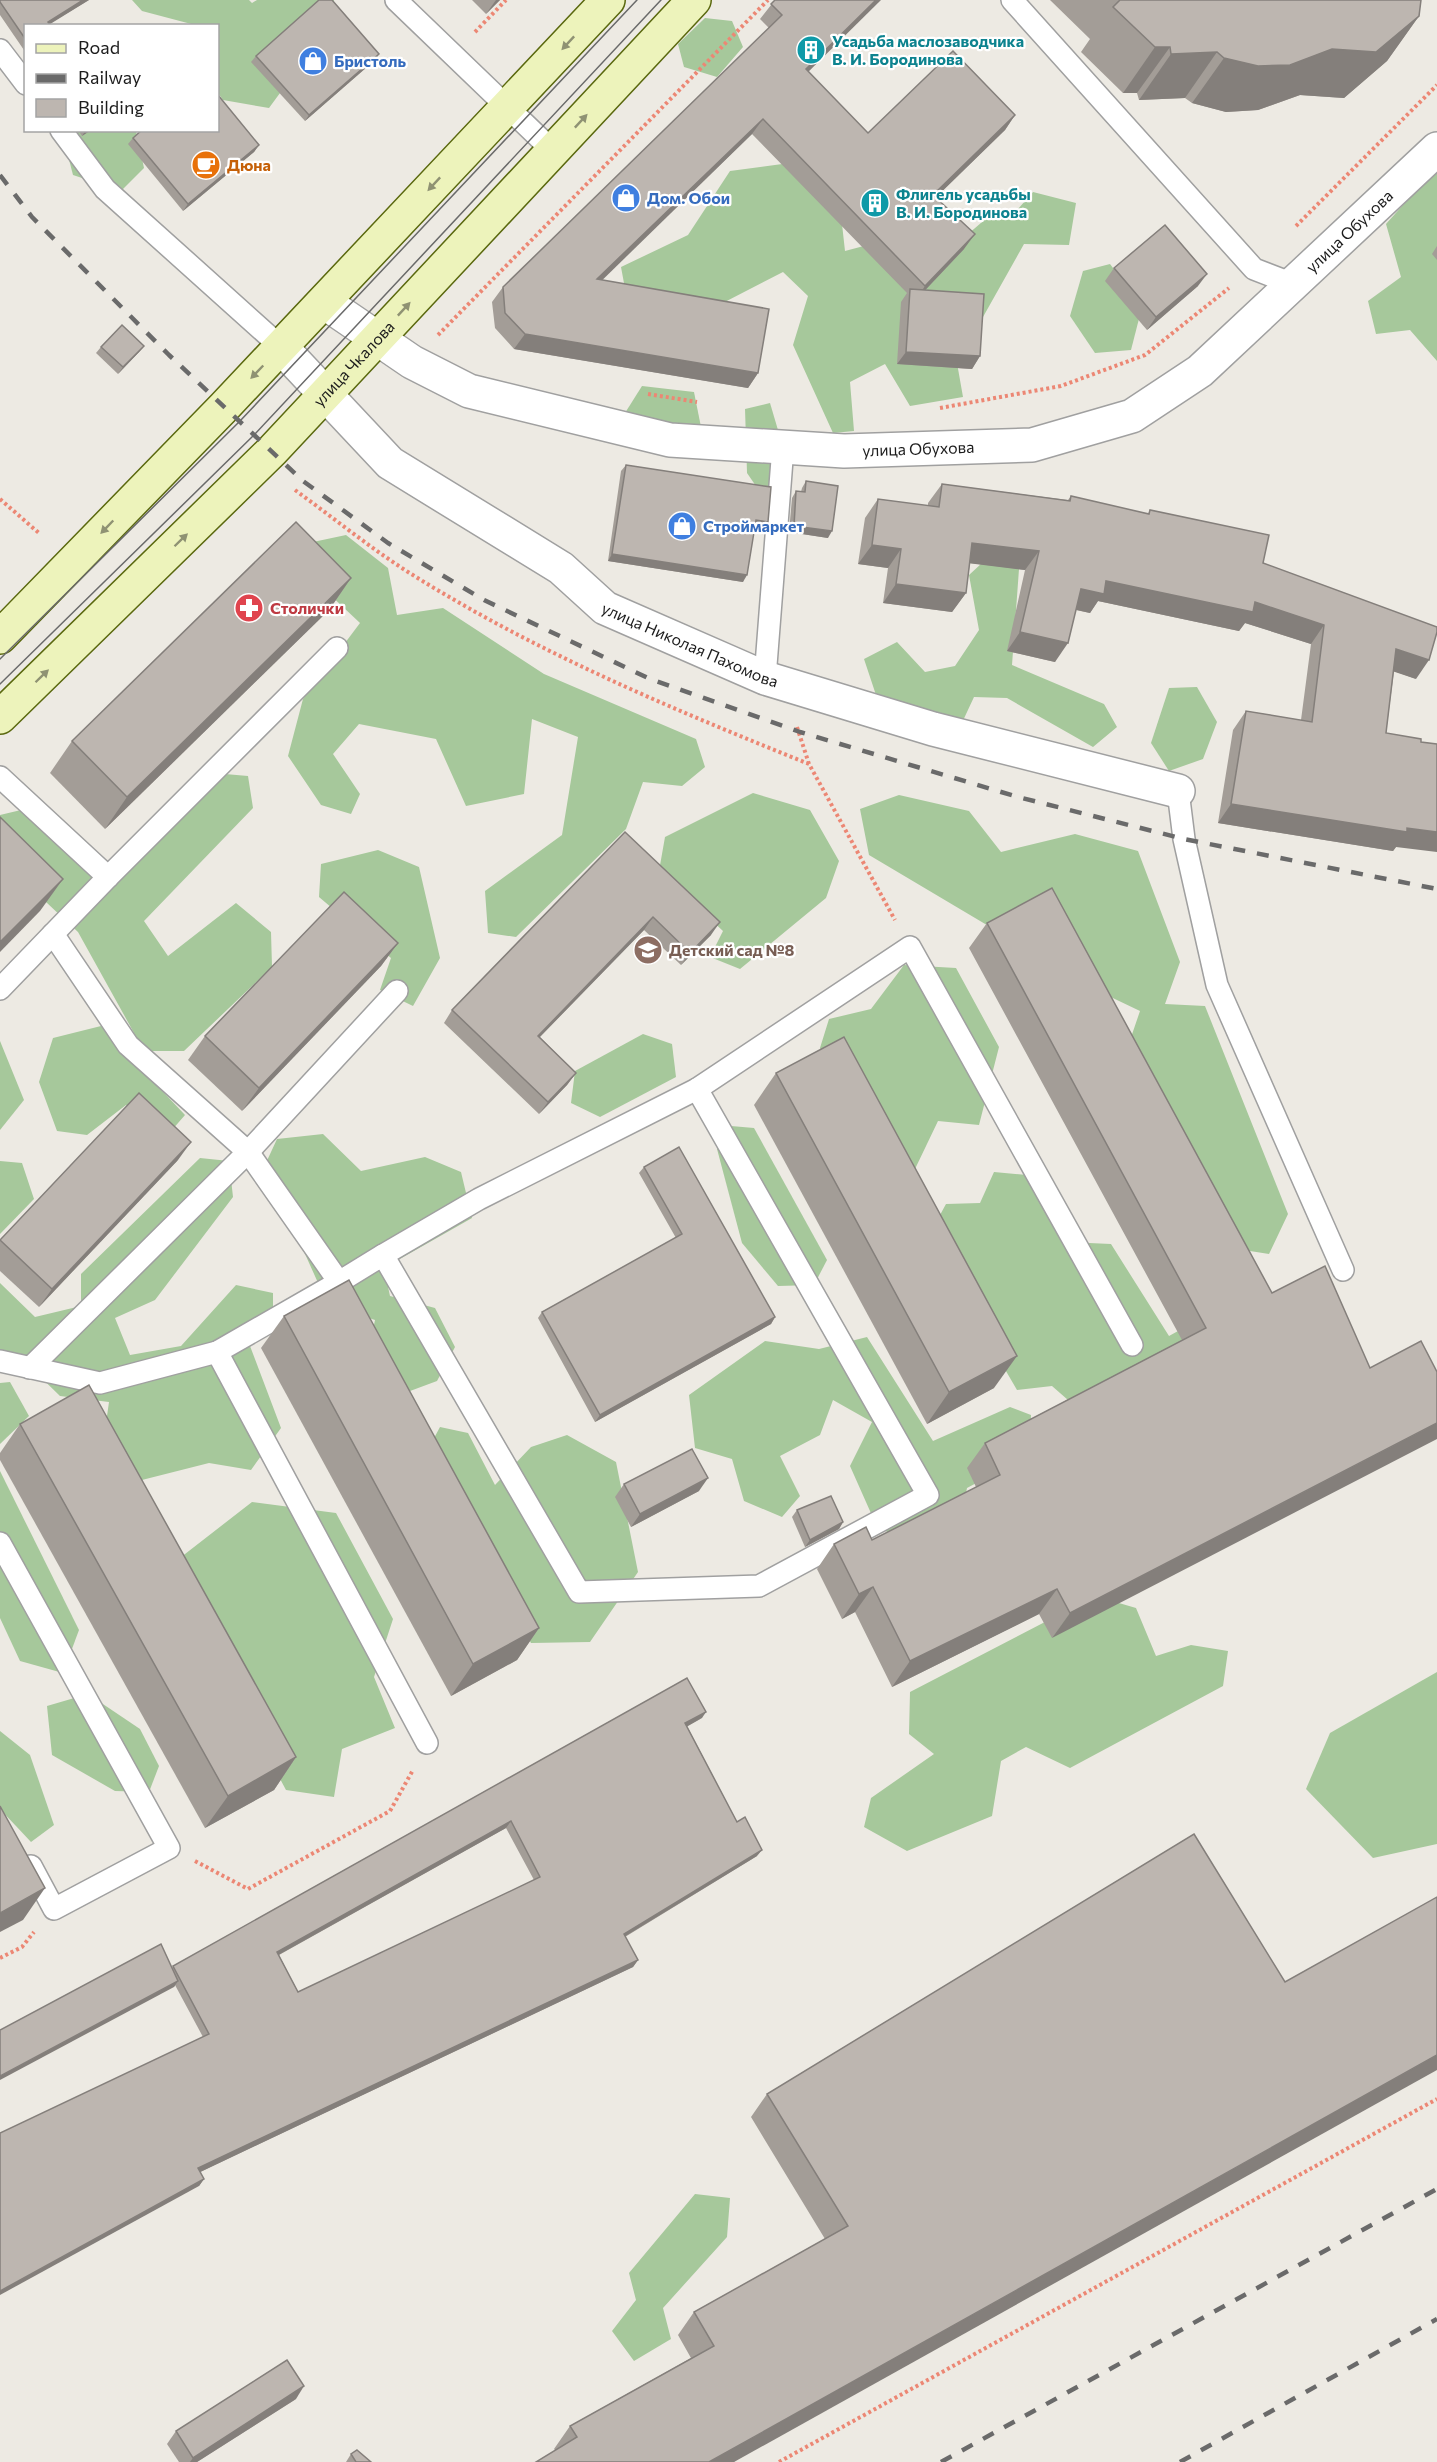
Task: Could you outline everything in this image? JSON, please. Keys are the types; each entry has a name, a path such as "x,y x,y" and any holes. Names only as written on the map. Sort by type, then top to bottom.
{"main road":[{"path":"0,637 324,302 607,0"},
{"name":"улица Чкалова","path":"0,717 272,451 694,0"}],"street":[{"name":"улица Обухова","path":"324,302 412,362 469,391 670,440 844,451 1032,445 1132,416 1200,371 1437,149"},
{"name":"улица Николая Пахомова","path":"281,347 390,463 561,568 605,608 765,678 933,729 1178,791"}],"lane":[{"path":"396,0 553,151"},
{"path":"1012,0 1254,269 1293,284"},
{"path":"0,50 24,81"},
{"path":"62,132 105,189 281,347"},
{"path":"765,678 783,447"},
{"path":"0,989 337,648"},
{"path":"0,777 108,878"},
{"path":"1178,791 1184,839 1217,985 1343,1270"},
{"path":"53,934 128,1046 248,1152 339,1282"},
{"path":"0,1361 100,1383 217,1352 480,1199 697,1089 910,947 1132,1345"},
{"path":"30,1368 248,1152 397,991"},
{"path":"383,1255 579,1593 759,1586 928,1495 697,1089"},
{"path":"217,1352 427,1743"},
{"path":"0,1543 170,1848 54,1909 22,1849"}],"path":[{"path":"454,55 506,0"},
{"path":"412,362 768,0"},
{"path":"1296,227 1437,85"},
{"path":"933,408 1060,387 1145,355 1254,269"},
{"path":"646,393 702,403"},
{"path":"295,490 415,577 515,634 664,706 810,764 910,947"},
{"path":"0,499 40,534"},
{"path":"170,1848 248,1890 390,1811 427,1743"},
{"path":"0,1958 22,1947 54,1909"},
{"path":"779,2462 1437,2098"}],"green space":[{"path":"132,0 249,0 252,3 257,0 334,0 327,29 269,108 223,100 219,94 219,24 191,24 142,11"},
{"path":"705,18 732,21 743,47 717,77 684,67 678,44"},
{"path":"78,132 136,132 144,168 121,191 73,175 65,144"},
{"path":"797,162 839,197 845,251 935,227 960,241 989,216 1011,217 1033,192 1076,203 1069,245 1024,244 983,317 915,336 957,363 963,397 910,406 885,364 850,382 854,431 833,433 793,345 808,296 783,272 717,306 626,294 621,267 688,235 730,171"},
{"path":"1437,167 1437,361 1410,330 1376,334 1368,301 1401,277 1386,224"},
{"path":"1110,264 1142,307 1131,350 1095,353 1070,316 1083,271"},
{"path":"642,386 694,392 701,427 687,451 625,413"},
{"path":"770,403 783,447 771,508 747,473 745,409"},
{"path":"346,535 388,568 397,615 443,608 544,674 696,739 705,767 682,786 643,782 626,829 516,937 488,933 485,891 562,835 578,737 532,719 524,794 466,806 436,739 359,724 333,754 360,794 351,814 321,805 288,756 303,699 360,623 309,575 313,542"},
{"path":"995,551 1019,569 1012,665 1104,704 1117,727 1093,747 1007,698 974,697 960,727 878,701 864,659 897,642 925,672 955,666 979,630 969,575"},
{"path":"1197,687 1217,722 1203,759 1169,771 1151,743 1169,688"},
{"path":"225,774 248,776 253,808 144,921 168,956 236,903 271,932 272,967 184,1051 144,1051 78,932 0,859 0,815 21,810 107,891"},
{"path":"753,793 810,810 839,861 826,898 740,969 710,957 723,931 659,871 665,837"},
{"path":"899,795 969,811 1001,852 1075,834 1138,851 1180,962 1165,1004 1205,1006 1288,1214 1269,1254 1231,1248 1126,1052 1140,1011 1096,990 869,855 860,809"},
{"path":"378,850 419,867 440,958 413,1006 380,990 391,958 319,897 321,864"},
{"path":"904,965 956,968 999,1047 979,1125 938,1121 915,1169 880,1153 820,1048 829,1019 871,1009"},
{"path":"101,1026 185,1115 165,1138 126,1105 87,1135 57,1131 39,1082 53,1038"},
{"path":"643,1034 672,1044 676,1077 600,1117 571,1103 575,1071"},
{"path":"0,1041 24,1100 0,1130"},
{"path":"731,1126 754,1128 827,1260 814,1285 778,1286 742,1243 717,1149"},
{"path":"323,1134 361,1171 425,1157 461,1172 472,1218 384,1268 390,1296 435,1308 455,1347 437,1381 402,1394 368,1354 375,1320 328,1305 265,1165 277,1139"},
{"path":"200,1158 229,1161 233,1197 155,1300 115,1318 130,1355 181,1346 236,1285 273,1293 273,1330 250,1346 281,1428 251,1470 209,1463 134,1482 103,1444 109,1402 60,1396 20,1357 0,1361 0,1283 35,1317 81,1306 81,1274"},
{"path":"0,1161 22,1163 34,1199 0,1234"},
{"path":"994,1172 1027,1175 1067,1242 1111,1244 1169,1336 1258,1287 1280,1296 1092,1421 1052,1386 1017,1390 928,1237 946,1204 980,1203"},
{"path":"867,1337 933,1441 1010,1407 1031,1415 1029,1455 967,1488 959,1526 933,1545 878,1529 850,1466 872,1422 833,1400 820,1435 780,1456 800,1496 782,1517 744,1501 732,1459 695,1448 689,1395 765,1341 819,1349"},
{"path":"10,1382 29,1416 0,1444 0,1383"},
{"path":"440,1427 468,1433 495,1485 531,1447 567,1435 616,1462 638,1572 590,1642 531,1643 426,1453"},
{"path":"0,1471 79,1630 63,1673 20,1661 0,1618"},
{"path":"252,1502 336,1513 393,1619 374,1677 395,1728 342,1749 334,1797 286,1790 167,1568"},
{"path":"1095,1596 1136,1608 1156,1656 1191,1645 1228,1651 1223,1686 1070,1768 1026,1747 1001,1761 992,1816 907,1851 864,1827 871,1798 934,1754 909,1734 910,1692"},
{"path":"1437,1672 1437,1844 1373,1858 1306,1789 1330,1733"},
{"path":"88,1694 140,1729 159,1766 149,1792 115,1791 52,1755 47,1706"},
{"path":"0,1731 30,1755 54,1825 31,1842 0,1809"},
{"path":"695,2194 730,2198 727,2237 663,2308 671,2339 634,2361 612,2331 636,2300 629,2273"}],"building":[{"path":"0,0 83,0 48,22 49,24 24,24 24,37"},
{"name":"Бристоль","path":"319,0 332,0 379,54 309,115 256,56"},
{"path":"775,0 876,0 806,69 868,133 953,51 1015,115 933,195 975,234 925,286 763,119 597,279 769,309 758,373 525,334 505,313 503,287 782,15 771,4"},
{"path":"1120,0 1421,0 1419,16 1376,52 1332,49 1290,65 1258,66 1224,58 1217,52 1171,54 1170,47 1155,47 1113,7"},
{"path":"219,96 259,145 188,204 133,138 140,132 219,132"},
{"path":"1165,225 1207,274 1156,317 1114,268"},
{"path":"910,289 984,294 980,356 906,352"},
{"path":"122,325 144,346 123,367 101,347"},
{"name":"Строймаркет","path":"626,465 771,487 768,522 756,520 747,575 612,554"},
{"path":"806,481 838,486 832,531 794,526 796,491 805,492"},
{"path":"942,484 1070,501 1071,496 1149,514 1150,510 1269,535 1263,563 1437,627 1429,660 1396,649 1386,733 1437,744 1437,832 1407,828 1407,832 1231,804 1246,711 1312,722 1324,625 1255,602 1253,612 1106,581 1104,594 1081,589 1068,643 1020,632 1039,551 972,543 966,593 896,584 901,549 872,545 878,499 939,507"},
{"path":"296,522 351,578 127,797 72,741"},
{"path":"0,817 63,879 0,942"},
{"path":"625,832 720,922 690,953 653,917 538,1036 576,1073 548,1102 452,1010"},
{"path":"1052,888 1272,1293 1325,1266 1370,1368 1421,1341 1437,1372 1437,1423 1070,1613 1057,1589 910,1661 873,1587 859,1594 834,1544 866,1527 872,1540 1000,1475 985,1443 1206,1328 987,923"},
{"path":"344,892 398,943 259,1088 205,1036"},
{"path":"844,1037 1017,1356 949,1392 776,1073"},
{"path":"139,1093 191,1142 52,1289 0,1240"},
{"path":"679,1147 775,1317 600,1415 542,1312 682,1234 644,1167"},
{"path":"349,1280 539,1628 473,1664 284,1316"},
{"path":"89,1385 296,1757 228,1796 20,1424"},
{"path":"692,1449 708,1478 640,1514 624,1484"},
{"path":"831,1496 843,1522 810,1540 797,1510"},
{"path":"687,1678 706,1712 685,1723 737,1822 745,1817 762,1850 624,1934 638,1960 198,2168 204,2179 0,2291 0,2133 209,2034 173,1966","holes":["511,1821 540,1877 298,1992 277,1952"]},
{"path":"0,1806 45,1888 0,1913"},
{"path":"1194,1834 1285,1982 1437,1897 1437,2055 709,2462 536,2462 577,2437 570,2426 714,2346 694,2312 848,2226 767,2094"},
{"path":"161,1944 178,1981 0,2076 0,2030"},
{"path":"287,2360 304,2386 193,2458 176,2431"},
{"path":"357,2450 371,2462 356,2462 351,2454"}],"tram line":[{"path":"0,659 240,421 637,0"},
{"path":"0,684 254,435 661,0"}],"railway":[{"path":"0,175 32,217 169,355 303,481 388,543 484,600 650,679 800,732 1018,797 1184,839 1437,889"},
{"path":"941,2462 1437,2189"},
{"path":"1180,2462 1437,2319"}],"place":[{"name":"Усадьба маслозаводчика В. И. Бородинова","path":"811,50"},
{"name":"Бристоль","path":"313,61"},
{"name":"Дюна","path":"206,165"},
{"name":"Дом. Обои","path":"626,198"},
{"name":"Флигель усадьбы В. И. Бородинова","path":"875,203"},
{"name":"Строймаркет","path":"682,526"},
{"name":"Столички","path":"249,608"},
{"name":"Детский сад №8","path":"648,950"}]}
